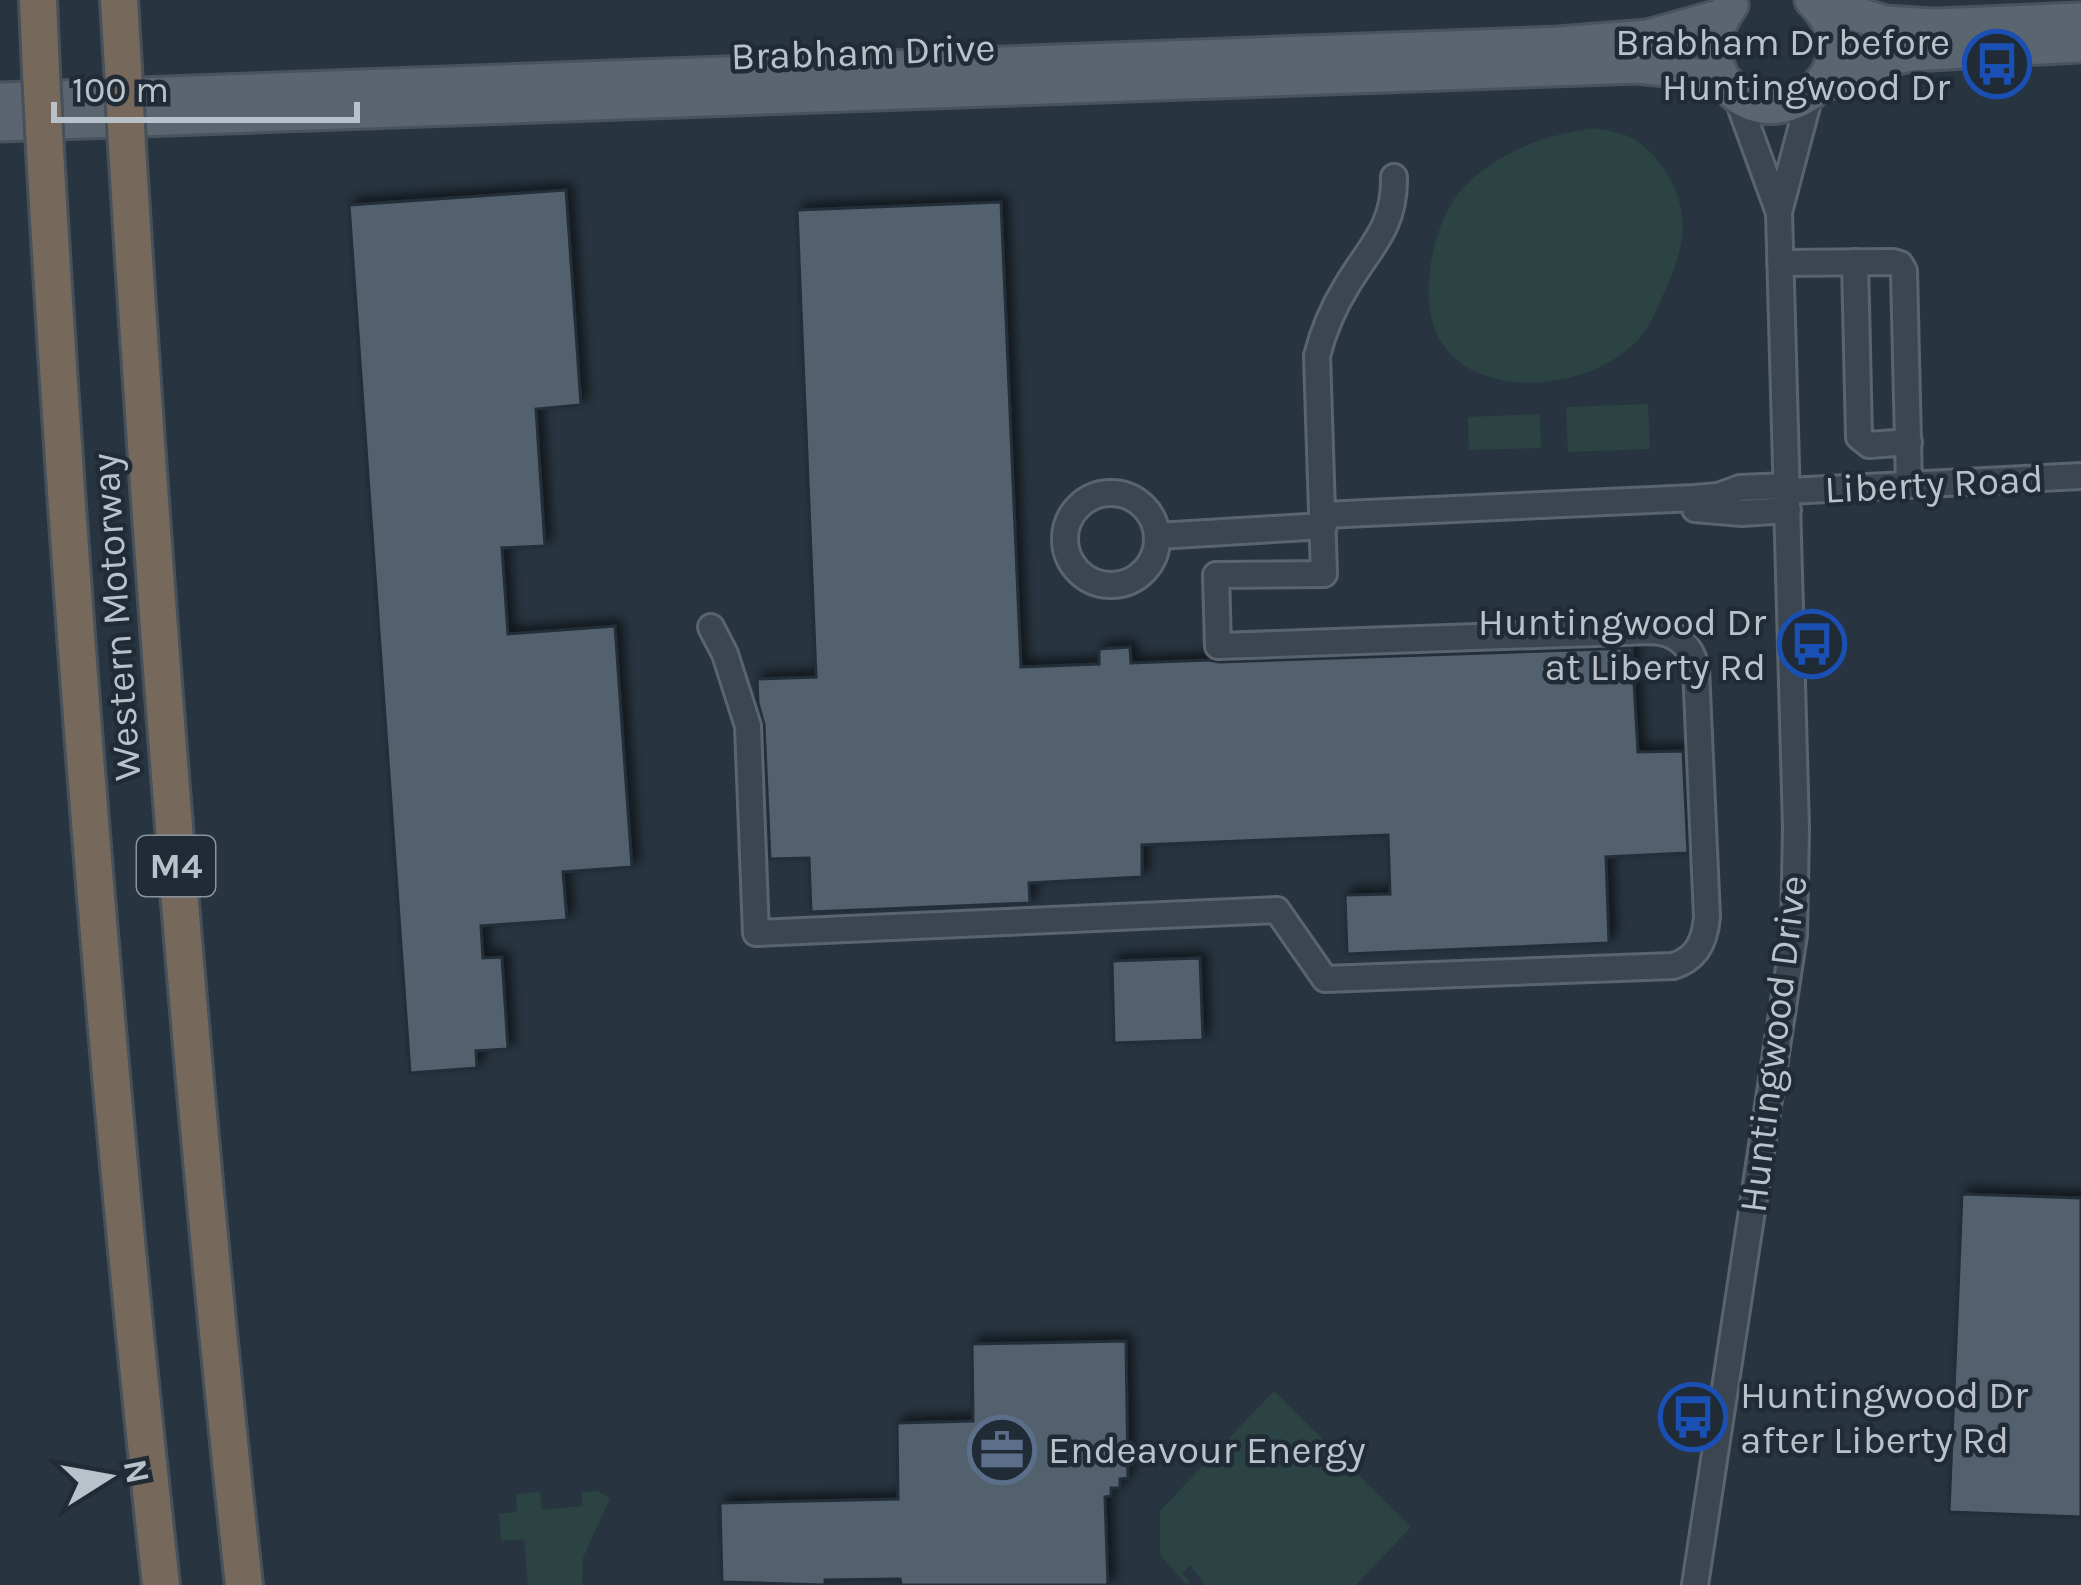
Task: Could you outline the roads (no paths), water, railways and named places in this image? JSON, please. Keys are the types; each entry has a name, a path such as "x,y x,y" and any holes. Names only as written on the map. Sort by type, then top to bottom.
{"highway":[{"name":"Western Motorway","path":"38,0 79,682 161,1585"},
{"name":"Western Motorway","path":"119,0 153,570 178,893 244,1585"}],"main road":[{"path":"1812,0 1885,23 2081,20"},
{"path":"1812,0 1825,15 1834,42 1833,61 1815,91"},
{"path":"1730,6 1716,33 1715,51 1731,88"},
{"name":"Brabham Drive","path":"0,100 1558,44 1648,38 1730,6"},
{"path":"1815,91 1910,54 2081,45"},
{"name":"Brabham Drive","path":"0,124 1638,66 1731,88 1752,103 1772,107 1792,104 1815,91"}],"street":[{"name":"Huntingwood Drive","path":"1731,88 1779,212"},
{"name":"Huntingwood Drive","path":"1695,1585 1794,935 1797,871 1779,212 1815,91"},
{"path":"711,627 748,726 756,933 1277,910 1325,979 1673,965 1690,958 1700,944 1707,917 1696,668 1684,644 1670,634 1218,646 1216,575 1324,574 1317,356 1344,289 1388,221 1394,177"},
{"path":"1855,262 1859,437 1869,445 1909,442"},
{"path":"1780,263 1900,264 1904,271 1909,485"},
{"name":"Liberty Road","path":"1157,536 1695,498 1740,488 1788,496 2081,476"}],"place":[{"name":"Brabham Dr before Huntingwood Dr","path":"1997,64"},
{"name":"Huntingwood Dr at Liberty Rd","path":"1812,644"},
{"name":"Huntingwood Dr after Liberty Rd","path":"1693,1417"},
{"name":"Endeavour Energy","path":"1002,1450"}]}
